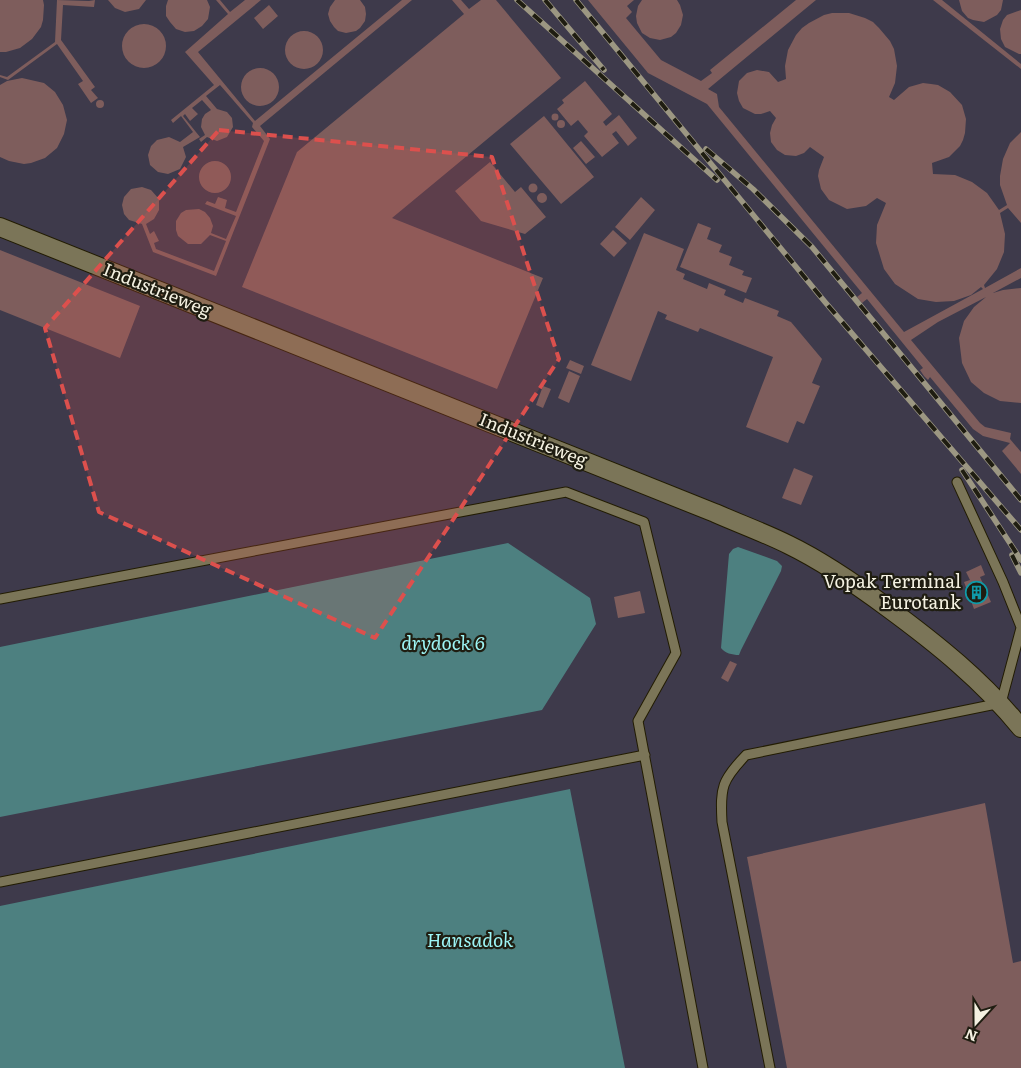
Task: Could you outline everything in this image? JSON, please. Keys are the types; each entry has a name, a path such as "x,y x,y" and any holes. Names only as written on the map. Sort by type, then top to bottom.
{"street":[{"name":"Industrieweg","path":"0,227 715,513 790,545 855,583 918,630 977,679 1001,703 1021,728"}],"lane":[{"path":"770,1068 722,822 721,795 730,772 746,756 1001,703 1021,628 1004,582 957,482"},
{"path":"0,599 566,492 644,522 676,653 638,721 703,1068"},
{"path":"0,882 645,755"}],"highlighted area":[{"path":"219,130 492,157 559,359 375,638 99,512 45,328"}],"shaded area":[{"path":"0,0 1021,0 1021,1068 0,1068"}],"water":[{"name":"drydock 6","path":"508,543 590,598 596,624 542,710 0,817 0,647"},
{"path":"738,547 777,561 782,566 739,655 734,655 721,648 729,554"},
{"name":"Hansadok","path":"570,789 625,1068 0,1068 0,906"}],"building":[{"path":"0,0 43,0 44,5 41,27 32,39 20,48 6,52 0,52"},
{"path":"57,0 95,0 94,7 63,5 61,40 95,87 91,90 98,98 91,103 78,84 83,81 57,44 8,80 0,77 0,75 7,77 55,42"},
{"path":"108,0 146,0 139,9 125,12 115,8"},
{"path":"168,0 207,0 210,7 208,19 194,31 185,32 176,29 166,16"},
{"path":"216,0 220,0 230,12 245,0 261,0 198,52 255,121 402,0 412,0 260,126 270,139 216,276 153,252 142,224 129,220 124,214 122,205 124,197 131,189 142,187 151,190 159,199 159,210 154,219 146,224 150,234 154,231 159,241 154,243 156,249 214,271 226,241 210,235 201,244 188,244 178,236 176,221 181,213 186,210 199,209 210,218 213,226 211,233 226,239 236,216 205,204 207,201 215,204 218,197 227,200 225,208 236,212 264,141 252,127 253,123 220,85 206,96 217,109 227,112 232,118 233,127 227,137 217,141 207,137 201,142 199,139 205,135 201,127 202,119 211,110 202,100 192,108 198,114 190,121 185,114 183,116 200,137 183,147 186,157 180,169 168,174 158,172 150,165 148,155 151,146 157,140 169,137 180,142 193,132 181,116 173,123 171,120 214,85 185,52 228,14"},
{"path":"335,0 360,0 365,7 366,14 365,21 360,28 346,33 338,31 334,27 328,14"},
{"path":"452,0 461,0 469,9 481,0 496,0 561,78 392,218 543,278 497,389 242,287 297,152 464,14"},
{"path":"588,0 634,0 627,6 632,12 626,18 661,60 701,81 712,73 710,70 796,0 816,0 708,89 717,94 719,107 904,332 983,289 981,287 971,295 954,301 936,302 918,299 895,284 884,269 876,243 877,225 886,203 877,198 866,206 847,209 829,200 821,189 818,176 824,157 810,147 804,153 796,156 785,155 777,150 771,142 770,133 776,118 770,111 755,114 743,108 737,93 739,81 747,73 757,70 769,72 778,82 786,79 785,66 788,50 802,28 824,15 849,13 873,22 890,41 894,49 897,66 895,83 889,97 894,100 909,87 923,83 938,85 950,92 962,105 966,119 963,140 949,157 932,163 933,174 955,175 972,182 987,193 999,210 1007,205 1000,185 1003,159 1010,143 1021,132 1021,223 1008,208 1000,213 1005,234 1004,252 997,269 984,285 985,288 1021,268 1021,278 993,293 1021,288 1021,403 1000,401 984,393 971,382 962,363 959,338 964,321 974,307 986,297 938,322 911,340 980,423 985,427 1011,433 1010,439 1021,452 1021,474 1002,451 1010,443 983,436 973,429 930,377 928,380 924,376 920,370 923,368 867,299 862,303 857,297 862,293 707,104 648,73"},
{"path":"642,0 677,0 683,15 681,25 676,33 671,37 660,40 650,38 642,33 636,16 638,6"},
{"path":"933,0 942,0 1021,64 1021,69"},
{"path":"959,0 1003,0 1001,10 997,15 984,22 968,18 962,11"},
{"path":"269,5 278,16 263,29 254,18"},
{"path":"1021,10 1021,54 1019,54 1005,47 1001,39 1000,29 1007,15"},
{"path":"144,24 156,28 162,34 166,46 162,58 156,64 144,68 132,64 126,58 122,46 126,34 132,28"},
{"path":"304,31 317,37 323,50 317,63 304,69 291,63 285,50 291,37"},
{"path":"260,68 273,74 279,87 273,100 260,106 247,100 241,87 247,74"},
{"path":"22,78 44,83 55,92 63,105 67,120 64,134 57,148 45,158 24,164 0,157 0,85 7,81"},
{"path":"585,81 612,114 603,122 606,126 619,115 637,138 628,146 616,131 612,134 619,143 602,157 584,136 588,132 578,120 571,126 557,109 564,103 562,100"},
{"path":"100,100 104,104 100,108 96,104"},
{"path":"555,113 559,117 555,121 551,117"},
{"path":"544,116 594,177 561,204 510,144"},
{"path":"561,120 565,124 561,128 557,124"},
{"path":"581,141 595,157 586,164 573,148"},
{"path":"215,161 221,162 226,166 230,171 230,183 226,188 221,192 215,193 209,192 204,188 200,183 199,177 200,171 204,166 209,162"},
{"path":"490,162 515,192 521,187 546,217 525,234 481,221 455,191"},
{"path":"533,183 538,188 533,193 528,188"},
{"path":"540,193 544,193 547,198 546,202 540,203 537,200 537,196"},
{"path":"641,197 655,210 630,240 615,227"},
{"path":"698,223 711,228 707,239 722,245 719,252 732,257 729,265 744,271 742,275 752,278 746,293 680,267"},
{"path":"613,230 627,243 614,257 600,244"},
{"path":"644,233 684,249 676,270 685,274 683,279 707,289 709,283 726,290 724,295 743,303 745,298 779,311 777,316 791,322 822,359 812,383 820,386 804,424 797,421 788,443 746,427 773,357 700,328 698,332 665,319 667,315 658,311 631,381 591,365"},
{"path":"0,250 140,306 120,358 0,310"},
{"path":"570,360 584,366 581,374 566,368"},
{"path":"569,371 580,376 569,403 558,398"},
{"path":"543,386 551,389 543,408 536,405"},
{"path":"794,468 813,476 801,505 782,498"},
{"name":"Vopak Terminal Eurotank","path":"981,565 985,575 980,577 991,602 974,609 964,582 970,580 966,572"},
{"path":"640,591 645,613 618,618 614,597"},
{"path":"730,661 737,664 728,682 721,678"},
{"path":"985,803 1013,963 1021,961 1021,1068 787,1068 747,857"}],"railway":[{"path":"517,0 717,180"},
{"path":"545,0 604,70"},
{"path":"576,0 825,302 1021,530"},
{"path":"706,149 753,189 812,247 1021,500"},
{"path":"962,470 1021,560"},
{"path":"1012,555 1021,573"}],"place":[{"name":"Vopak Terminal Eurotank","path":"977,592"}]}
